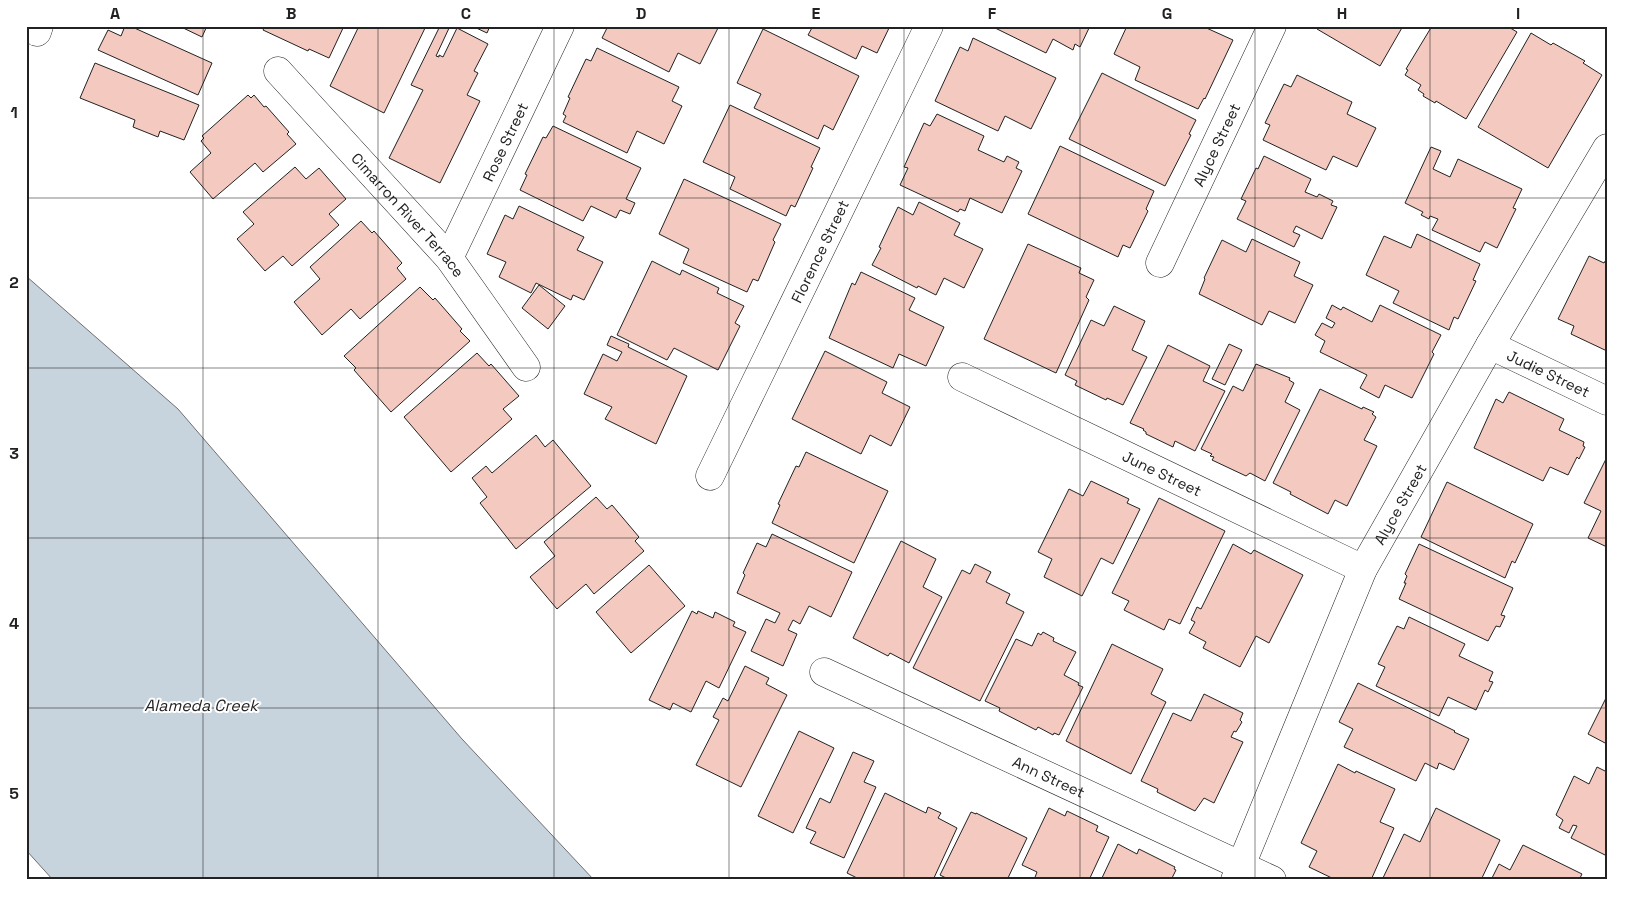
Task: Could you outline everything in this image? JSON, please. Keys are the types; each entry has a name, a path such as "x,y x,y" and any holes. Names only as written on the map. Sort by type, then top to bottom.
{"street":[{"name":"Rose Street","path":"449,258 560,26"},
{"name":"Florence Street","path":"710,476 929,26"},
{"name":"Alyce Street","path":"1160,263 1272,26"},
{"name":"Cimarron River Terrace","path":"278,71 449,258 526,367"},
{"name":"Alyce Street","path":"1238,872 1363,569 1490,345 1607,148"},
{"name":"Judie Street","path":"1490,345 1607,400"},
{"name":"June Street","path":"962,377 1363,569"},
{"name":"Ann Street","path":"824,672 1238,872 1272,880"}],"water":[{"name":"Alameda Creek","path":"26,276 178,409 462,739 594,880 53,880 26,850"}],"building":[{"path":"125,26 130,26 212,63 198,95 98,50 108,30 121,36"},
{"path":"179,26 207,26 202,37"},
{"path":"265,26 344,26 329,58 309,49 308,51 263,30"},
{"path":"359,26 426,26 384,113 330,86"},
{"path":"440,26 450,26 436,56 443,57 457,28 488,44 474,71 478,73 467,95 480,101 440,183 389,158 423,90 411,85"},
{"path":"472,26 490,26 487,33"},
{"path":"608,26 719,26 700,64 678,53 669,72 602,38"},
{"path":"813,26 890,26 877,53 862,46 856,59 808,35"},
{"path":"991,26 1090,26 1080,47 1075,44 1073,50 1053,39 1046,53"},
{"path":"1127,26 1202,26 1233,40 1205,99 1198,109 1135,80 1140,67 1114,54"},
{"path":"1319,26 1403,26 1380,66 1317,29"},
{"path":"1432,26 1507,26 1517,32 1466,119 1436,101 1435,103 1423,96 1424,94 1418,90 1421,85 1405,75 1408,70 1406,69"},
{"path":"763,29 859,76 833,130 824,125 818,139 754,108 761,94 737,83"},
{"path":"1531,33 1585,61 1583,63 1602,75 1548,168 1478,127"},
{"path":"973,38 1056,78 1031,129 1005,116 998,131 935,101 960,47 968,51"},
{"path":"597,48 679,87 672,101 682,106 664,144 637,131 627,153 563,122 566,116 563,114 570,98 568,97 586,59 591,61"},
{"path":"95,63 199,105 184,140 160,131 158,137 133,127 135,120 80,98"},
{"path":"1102,73 1196,120 1189,134 1191,135 1165,186 1069,139"},
{"path":"1297,75 1352,102 1347,114 1376,128 1357,167 1333,156 1326,170 1263,140 1270,125 1265,123 1284,84 1291,87"},
{"path":"248,95 251,98 254,95 264,107 266,106 289,132 287,134 296,144 263,172 255,163 213,199 190,172 211,153 201,141 204,138 202,136"},
{"path":"730,105 820,148 795,207 791,205 786,216 730,189 735,177 703,162"},
{"path":"937,114 984,136 978,150 1004,162 1007,156 1019,162 1016,168 1022,171 1002,213 970,198 965,211 960,209 958,212 900,185 908,168 904,167 924,123 930,126"},
{"path":"553,126 641,168 626,199 635,203 630,214 620,210 616,218 591,206 583,221 520,190 527,175 525,174 543,137 546,138"},
{"path":"1060,146 1154,191 1146,209 1148,211 1130,248 1123,245 1118,257 1028,214"},
{"path":"1431,147 1441,151 1433,169 1450,177 1458,159 1522,189 1513,208 1516,209 1497,248 1485,242 1480,252 1432,230 1438,219 1430,216 1429,219 1421,215 1423,212 1405,203"},
{"path":"1264,156 1311,179 1305,192 1317,197 1319,194 1333,201 1331,205 1337,207 1322,239 1296,226 1293,232 1300,235 1294,247 1237,219 1246,201 1241,199"},
{"path":"295,167 306,179 319,168 346,199 329,214 339,225 292,266 283,256 265,271 237,239 254,224 243,212"},
{"path":"684,179 781,224 758,281 753,279 747,292 683,263 689,249 659,234"},
{"path":"919,202 960,223 954,235 983,249 964,288 944,278 936,295 918,286 917,288 872,265 898,207 913,215"},
{"path":"519,206 584,237 577,250 603,262 584,300 573,295 571,300 536,283 531,293 499,277 506,262 487,254 505,215 513,219"},
{"path":"361,221 372,233 374,231 402,263 397,268 406,279 360,319 351,309 322,335 294,302 320,279 310,267"},
{"path":"1417,234 1480,264 1473,280 1476,281 1458,319 1454,317 1449,330 1393,303 1399,291 1366,275 1384,236 1411,248"},
{"path":"1252,239 1300,262 1294,276 1313,285 1295,323 1269,311 1262,325 1199,294 1204,278 1222,240 1246,252"},
{"path":"1028,244 1081,268 1079,273 1094,280 1086,297 1089,300 1056,373 984,339"},
{"path":"1589,256 1604,263 1607,258 1607,351 1571,334 1574,326 1558,319"},
{"path":"652,261 680,275 682,270 719,288 717,293 744,306 735,323 740,326 718,370 674,348 667,360 617,335"},
{"path":"861,272 915,298 909,310 944,327 926,366 899,354 893,368 829,338 852,283 855,285"},
{"path":"539,285 565,306 548,329 522,308"},
{"path":"420,287 433,300 435,298 470,341 391,412 344,356"},
{"path":"1332,305 1341,310 1343,307 1372,322 1380,305 1441,335 1432,352 1434,354 1412,398 1385,385 1379,398 1360,388 1367,375 1320,352 1325,341 1315,335 1322,323 1332,328 1335,323 1326,318"},
{"path":"1114,306 1145,321 1132,350 1147,357 1123,405 1107,398 1106,400 1075,385 1077,381 1065,375 1091,320 1104,326"},
{"path":"611,336 629,344 628,347 687,376 656,444 605,419 612,407 584,394 603,354 617,361 622,352 607,345"},
{"path":"1229,344 1242,350 1225,385 1212,379"},
{"path":"1168,345 1210,366 1203,381 1225,391 1195,451 1175,441 1173,447 1146,434 1144,429 1130,423"},
{"path":"825,351 887,382 882,393 910,407 891,446 870,435 861,454 792,419"},
{"path":"477,353 489,366 491,364 519,396 503,409 512,419 451,472 404,417"},
{"path":"1256,364 1290,378 1289,380 1294,383 1285,402 1300,410 1265,481 1250,473 1246,476 1212,460 1214,457 1210,456 1212,454 1201,449 1233,386 1243,391"},
{"path":"1320,389 1362,409 1363,407 1374,412 1372,414 1376,417 1364,440 1377,446 1347,506 1335,500 1328,514 1273,483"},
{"path":"1509,392 1564,419 1559,430 1584,442 1583,446 1585,447 1579,459 1577,457 1568,475 1550,467 1543,481 1474,448 1496,399 1503,403"},
{"path":"536,435 545,447 553,440 591,486 516,549 480,503 487,497 472,478 486,466 492,473"},
{"path":"806,452 888,491 854,563 772,523 780,505 778,504 796,466 799,467"},
{"path":"1607,457 1607,547 1588,538 1601,511 1584,503"},
{"path":"1091,481 1129,499 1127,503 1140,509 1113,564 1101,558 1082,596 1044,577 1052,559 1038,552 1069,489 1083,496"},
{"path":"1447,482 1533,524 1515,563 1512,561 1505,578 1421,537"},
{"path":"596,497 607,509 612,505 639,537 635,541 644,551 594,594 586,584 557,609 530,577 555,556 544,542"},
{"path":"1159,498 1225,531 1180,624 1169,619 1164,630 1124,610 1129,601 1112,593"},
{"path":"772,534 852,572 831,617 809,606 800,624 793,620 788,630 797,634 783,666 751,651 766,619 775,623 780,613 737,593 745,575 743,573 757,543 766,547"},
{"path":"901,541 936,559 923,587 942,597 909,663 890,653 888,656 853,638"},
{"path":"1233,544 1251,554 1254,550 1303,575 1269,643 1256,636 1240,667 1203,648 1206,642 1189,633 1195,622 1191,620 1197,607 1201,609"},
{"path":"1419,544 1513,588 1501,615 1505,616 1500,627 1496,626 1488,641 1399,599 1406,583 1404,583 1407,576 1405,574"},
{"path":"975,564 991,572 986,582 1010,594 1006,603 1024,612 980,701 913,668 962,570 970,574"},
{"path":"649,565 685,606 631,653 596,612"},
{"path":"692,611 697,614 698,611 713,618 715,612 735,622 733,626 746,632 719,688 706,681 691,712 673,703 670,710 649,700"},
{"path":"1409,617 1465,644 1459,656 1493,672 1489,681 1493,682 1488,692 1485,690 1476,710 1448,697 1439,716 1376,686 1385,667 1378,664 1397,626 1404,629"},
{"path":"1043,632 1054,638 1053,641 1076,652 1064,675 1083,687 1059,735 1054,733 1053,735 1038,727 1036,730 999,711 1000,708 985,701 1016,639 1032,646 1038,633 1041,635"},
{"path":"1112,644 1163,669 1151,694 1166,702 1131,774 1066,741"},
{"path":"745,666 769,678 766,684 787,695 741,787 696,765 719,720 713,717 723,698 728,701"},
{"path":"1358,683 1469,739 1454,770 1439,763 1437,769 1425,763 1416,781 1344,747 1353,729 1339,722"},
{"path":"1204,694 1243,713 1240,720 1242,722 1231,737 1243,742 1214,803 1204,798 1195,811 1157,792 1158,789 1141,781 1173,713 1191,721"},
{"path":"1607,696 1607,744 1588,734"},
{"path":"799,731 834,748 793,833 758,816"},
{"path":"853,752 874,761 864,782 876,787 844,858 810,843 816,832 806,828 820,798 830,803"},
{"path":"1338,764 1395,789 1380,822 1394,828 1371,880 1336,880 1309,867 1317,851 1301,843"},
{"path":"1597,767 1607,772 1607,856 1571,838 1577,826 1573,825 1569,833 1559,828 1563,820 1556,815 1574,776 1589,784"},
{"path":"885,793 926,813 928,807 941,813 938,818 957,828 933,880 861,880 847,873"},
{"path":"1049,808 1065,816 1067,811 1098,826 1096,831 1109,837 1089,880 1074,878 1074,880 1034,880 1037,872 1022,865"},
{"path":"1436,808 1500,840 1481,880 1382,880 1404,834 1420,842"},
{"path":"971,812 1027,838 1007,880 945,880 946,878 940,875"},
{"path":"1118,844 1137,854 1139,849 1175,867 1174,869 1176,870 1171,880 1101,880"},
{"path":"1523,845 1582,874 1579,880 1491,880 1499,864 1510,870"}]}
